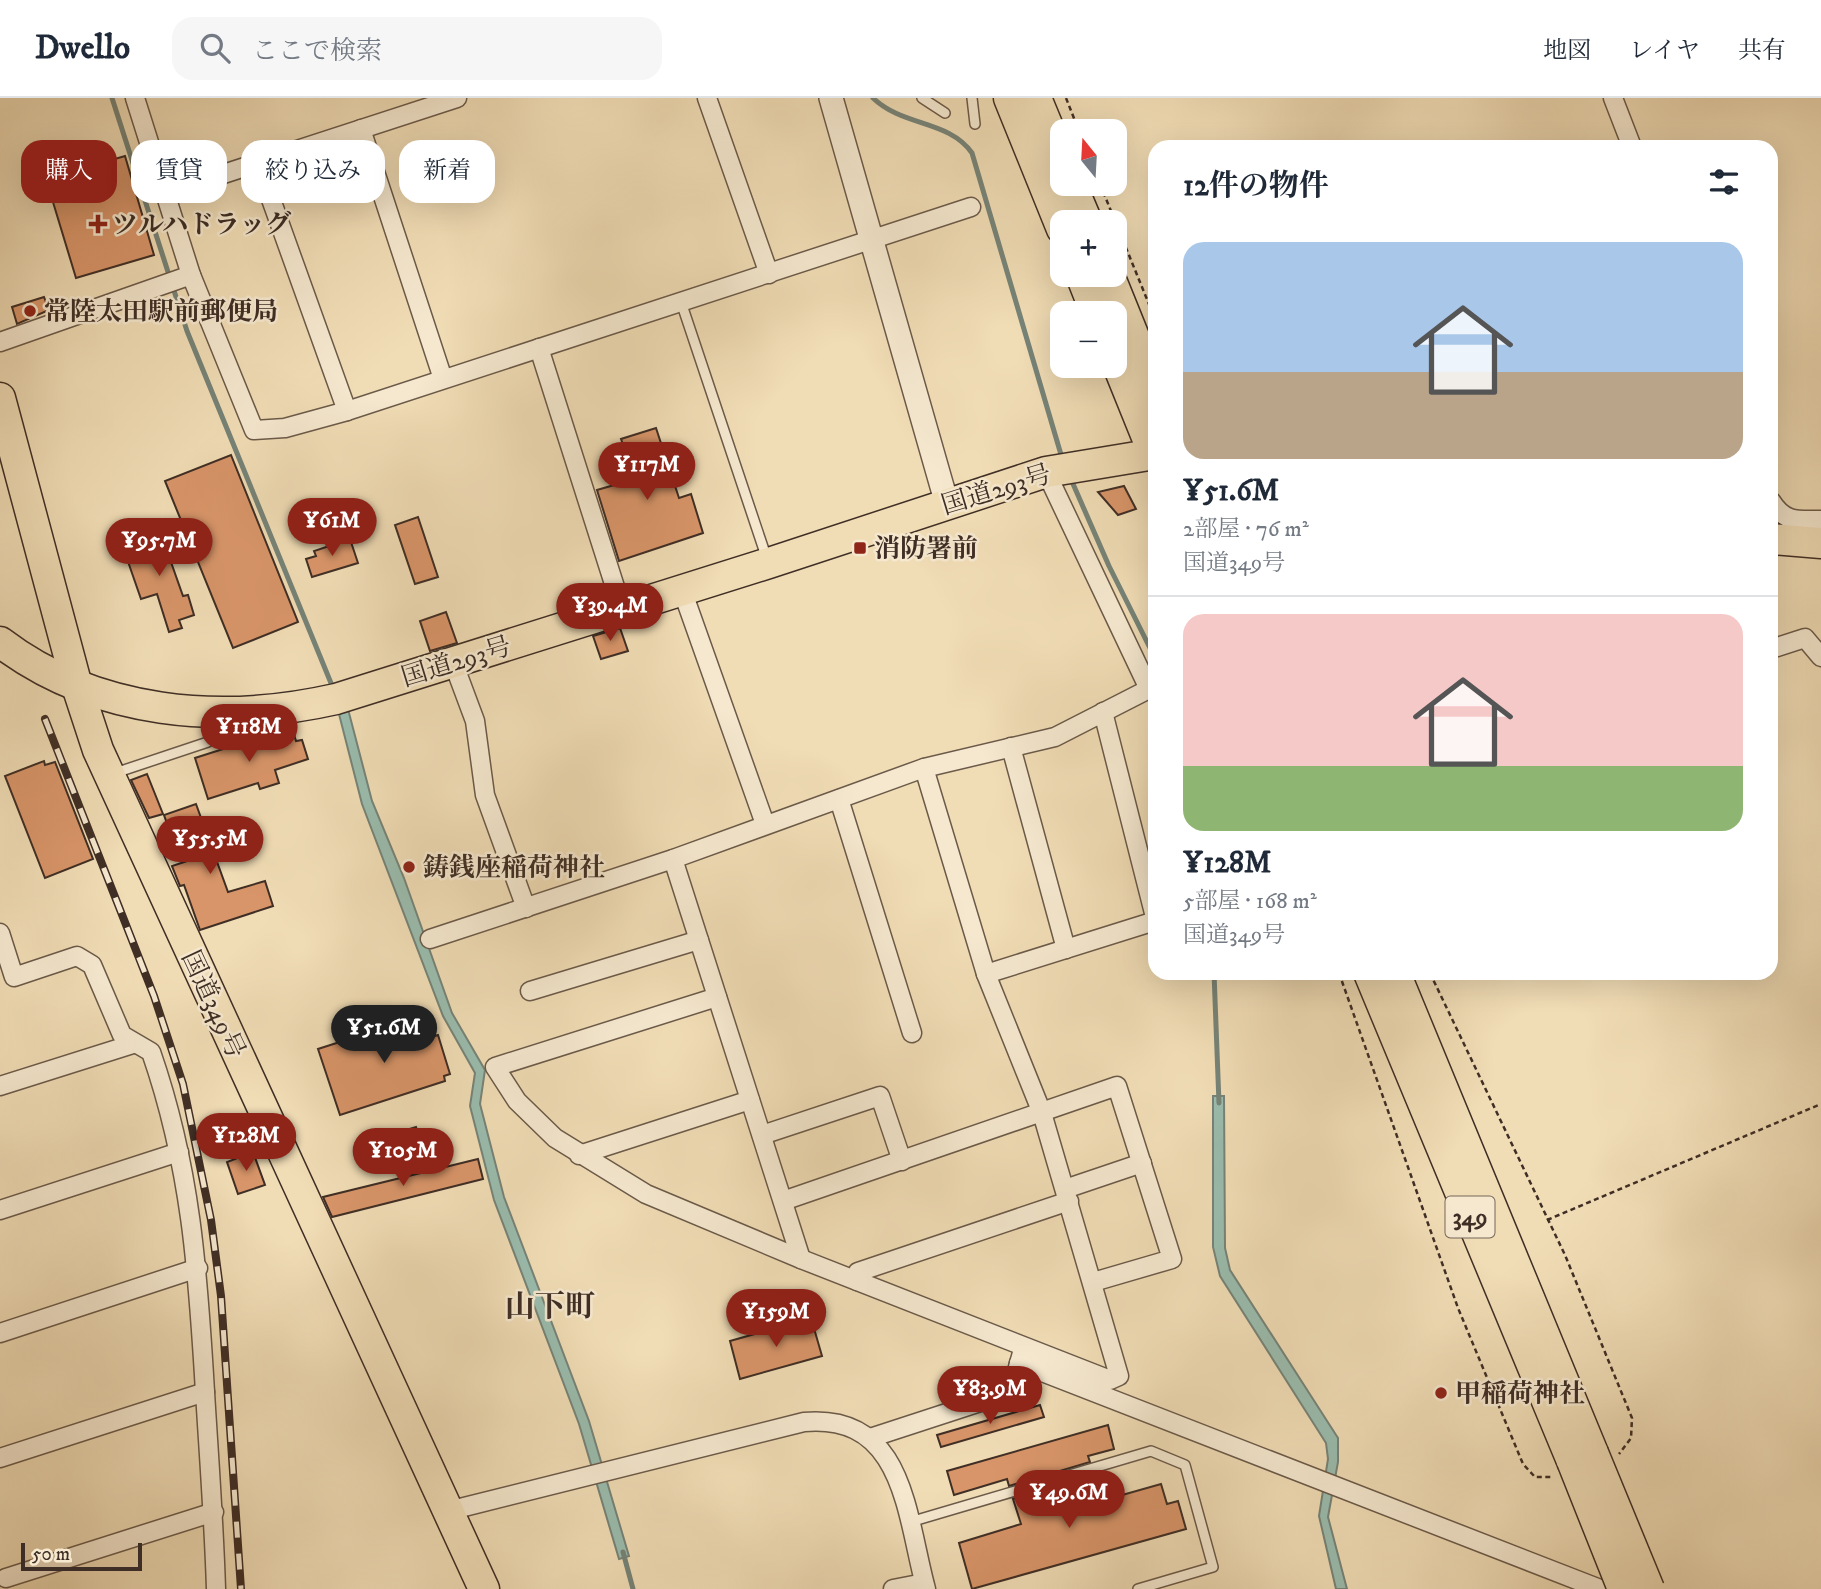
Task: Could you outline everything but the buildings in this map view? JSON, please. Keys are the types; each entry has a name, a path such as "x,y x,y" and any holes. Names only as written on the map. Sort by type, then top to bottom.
{"highway":[{"path":"1009,98 1054,210"},
{"path":"1037,98 1050,131"},
{"path":"1114,287 1148,371"},
{"path":"1123,378 1148,438"},
{"name":"国道349号","path":"0,398 77,686 108,775 484,1589"},
{"name":"国道293号","path":"0,642 46,672 77,686 137,704 214,713 295,708 336,699 622,610 1046,472 1148,456"},
{"path":"1778,540 1821,543"},
{"name":"349","path":"1372,980 1582,1457 1649,1589"},
{"name":"349","path":"1398,980 1582,1457 1623,1589"}],"street":[{"path":"135,98 148,140"},
{"path":"328,140 423,104 457,98"},
{"path":"707,98 769,274"},
{"path":"831,98 947,504"},
{"path":"1613,98 1629,140"},
{"path":"361,129 443,379"},
{"path":"168,203 191,275 254,430 285,428 347,411 971,207"},
{"path":"272,203 347,411"},
{"path":"0,342 191,275"},
{"path":"539,348 622,610"},
{"path":"1046,472 1148,687"},
{"path":"1778,512 1786,517 1821,520"},
{"path":"682,590 765,824"},
{"path":"1778,647 1804,638 1821,657"},
{"path":"453,662 475,721 485,795 526,908"},
{"path":"430,939 673,859 924,768 1055,737 1148,690"},
{"path":"1103,712 1148,891"},
{"path":"1011,747 1066,949"},
{"path":"924,768 986,974 1042,1113 1094,1282 1119,1376 1110,1380 1021,1356"},
{"path":"839,799 912,1033"},
{"path":"673,859 801,1259"},
{"path":"986,974 1148,921"},
{"path":"0,933 7,979 77,956 92,965 122,1035 132,1044 151,1052 168,1100 185,1172 198,1268 214,1512 216,1589"},
{"path":"530,991 699,940"},
{"path":"717,997 495,1067 517,1101 555,1138 646,1194 857,1281 1021,1356 1601,1589"},
{"path":"0,1086 132,1044"},
{"path":"783,1201 1117,1086 1172,1259 1094,1282"},
{"path":"762,1135 880,1096 902,1161"},
{"path":"579,1155 750,1100"},
{"path":"0,1210 179,1152"},
{"path":"857,1281 858,1272 1067,1195 1142,1163"},
{"path":"0,1332 198,1268"},
{"path":"870,1438 1011,1392 1021,1356"},
{"path":"0,1458 205,1392"},
{"path":"448,1511 804,1422 839,1421 870,1438 887,1457 910,1522 925,1586 892,1589"},
{"path":"7,1579 214,1512"}],"lane":[{"path":"922,98 945,113"},
{"path":"972,98 975,124"},
{"path":"681,302 769,563"},
{"path":"108,775 208,742 214,713"},
{"path":"910,1522 1151,1451 1185,1465 1213,1567 1138,1589"}],"path":[{"path":"1066,98 1074,119"},
{"path":"1105,196 1148,302"},
{"path":"1547,1220 1821,1104"}],"shaded area":[{"path":"348,709 372,801 404,878 452,1013 485,1070 480,1104 504,1197 589,1421 629,1556 619,1559 579,1424 494,1200 470,1106 475,1073 443,1016 362,804 339,714"},
{"path":"1213,1096 1224,1096 1225,1248 1230,1270 1338,1438 1338,1462 1328,1517 1347,1589 1336,1589 1319,1516 1328,1459 1326,1443 1220,1276 1213,1247"}],"waterway":[{"path":"112,98 187,331 333,688"},
{"path":"873,98 898,114 951,135 972,153 1062,458"},
{"path":"1070,477 1109,566 1148,644"},
{"path":"1214,980 1219,1103"},
{"path":"623,1552 633,1589"}],"railway":[{"path":"45,719 154,996 183,1084 211,1220 221,1296 241,1589"}],"place":[{"name":"ツルハドラッグ","path":"98,224"},
{"name":"常陸太田駅前郵便局","path":"30,311"},
{"name":"消防署前","path":"860,548"},
{"name":"鋳銭座稲荷神社","path":"409,867"},
{"name":"甲稲荷神社","path":"1441,1393"}],"district":[{"name":"山下町","path":"550,1306"}]}
